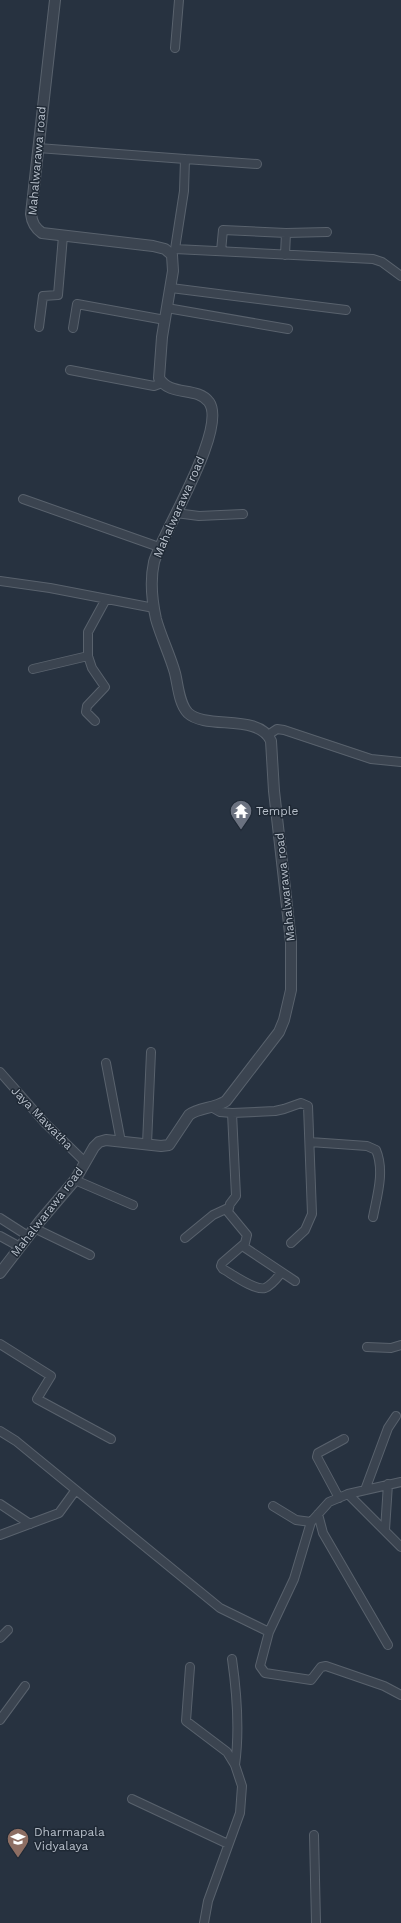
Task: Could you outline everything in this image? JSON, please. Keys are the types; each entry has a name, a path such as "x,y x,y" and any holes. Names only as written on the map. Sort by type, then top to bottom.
{"street":[{"name":"Mahalwarawa road","path":"55,0 31,214 32,221 37,229 42,233 153,246 173,251"},
{"path":"175,48 179,0"},
{"path":"38,148 257,164"},
{"path":"70,370 154,386 162,383 158,373 171,288 173,251 184,191 185,159"},
{"path":"221,251 222,230 286,234 327,232"},
{"path":"285,255 286,234"},
{"path":"39,327 43,296 58,295 63,236"},
{"path":"173,251 221,251 373,259 382,262 401,276"},
{"path":"171,288 346,310"},
{"path":"73,328 77,304 165,320"},
{"path":"167,308 288,329"},
{"name":"Mahalwarawa road","path":"0,1273 34,1228 74,1180 94,1147 99,1142 106,1140 169,1145 189,1115 194,1111 213,1108 226,1101 271,1044 284,1020 291,990 291,942 274,791 272,747 268,735 257,728 201,719 188,713 183,706 175,673 154,608 153,575 159,547 189,490 202,457 212,415 212,408 202,397 171,389 162,383"},
{"path":"23,499 159,547"},
{"path":"176,513 199,516 242,514"},
{"path":"0,581 50,588 154,608"},
{"path":"95,721 86,712 87,706 105,687 92,668 88,656 88,632 106,599"},
{"path":"33,669 88,656"},
{"path":"268,735 277,730 284,730 371,759 401,762"},
{"path":"147,1144 151,1052"},
{"path":"106,1063 121,1142"},
{"name":"Jaya Mawatha","path":"0,1072 3,1083 85,1162"},
{"path":"213,1108 220,1112 232,1113 275,1111 296,1104 305,1104 309,1110 312,1214 305,1230 291,1243"},
{"path":"184,1238 213,1215 228,1208 236,1196 232,1113"},
{"path":"310,1142 368,1146 376,1150 379,1156 380,1179 373,1217"},
{"path":"74,1180 133,1205"},
{"path":"228,1208 228,1212 246,1235 244,1244 245,1250 295,1282"},
{"path":"0,1218 28,1236"},
{"path":"34,1228 90,1255"},
{"path":"0,1236 20,1247"},
{"path":"244,1244 222,1263 221,1266 223,1269 256,1288 264,1288 281,1273"},
{"path":"0,1344 51,1376 37,1399 111,1439"},
{"path":"367,1347 391,1348 401,1345"},
{"path":"365,1490 388,1428 396,1416"},
{"path":"0,1431 16,1441 74,1491 89,1501 220,1608 269,1632"},
{"path":"338,1498 317,1457 320,1450 344,1439"},
{"path":"401,1482 348,1494 338,1498 329,1502 311,1522 294,1579 269,1632 260,1666 265,1673 311,1680 322,1667 326,1666 384,1686 401,1695"},
{"path":"385,1530 388,1484"},
{"path":"0,1535 59,1513 74,1491"},
{"path":"348,1494 401,1547"},
{"path":"0,1504 30,1524"},
{"path":"273,1506 296,1520 311,1522"},
{"path":"318,1514 322,1533 388,1645"},
{"path":"0,1638 8,1630"},
{"path":"232,1659 237,1692 238,1728 235,1765"},
{"path":"190,1667 186,1721 227,1752 235,1765 242,1786 240,1813 208,1901 204,1923"},
{"path":"0,1720 25,1686"},
{"path":"132,1799 228,1844"},
{"path":"314,1835 316,1923"}],"place":[{"name":"Temple","path":"241,830"},
{"name":"Dharmapala Vidyalaya","path":"18,1858"}]}
